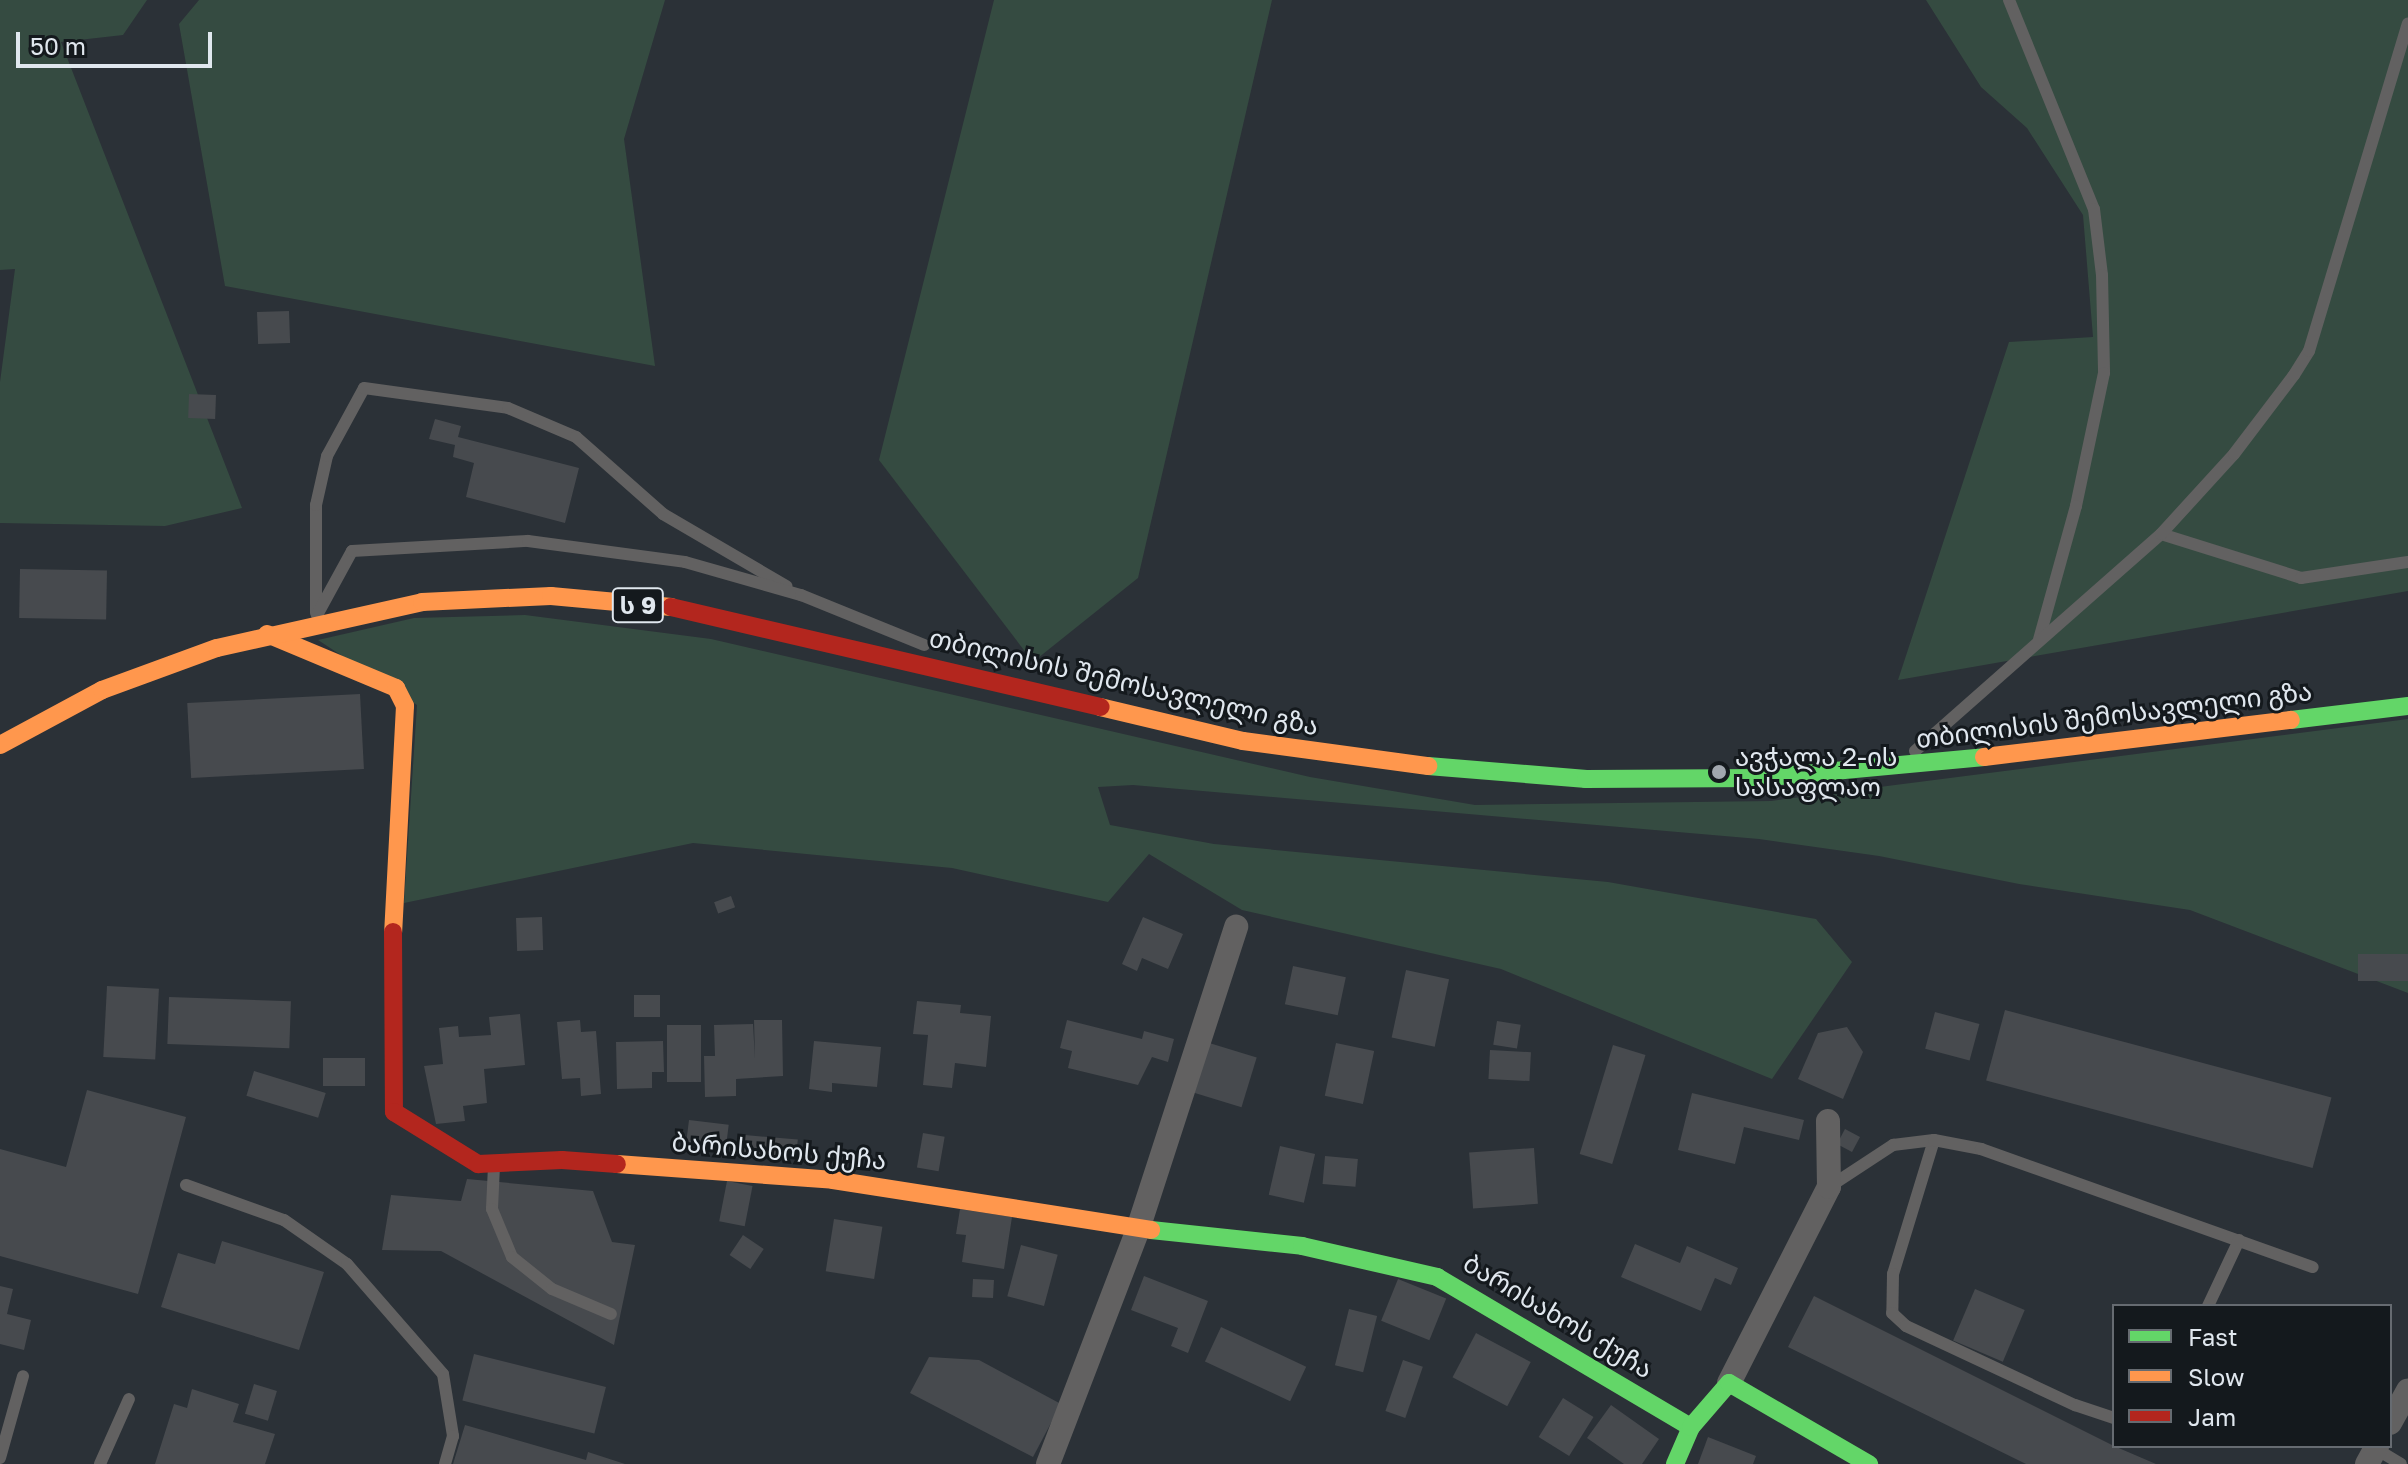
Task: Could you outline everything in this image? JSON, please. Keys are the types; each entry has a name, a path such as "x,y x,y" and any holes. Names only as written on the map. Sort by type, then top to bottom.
{"main road":[{"name":"თბილისის შემოსავლელი გზა","path":"0,745 102,690 184,658 316,620 422,602 537,597 687,609 1243,741 1484,774 1586,779 1759,778 1898,767 2408,706"},
{"name":"ბარისახოს ქუჩა","path":"267,634 396,688 405,706 393,890 394,1112 478,1164 562,1160 833,1180 1138,1229 1302,1246 1437,1277 1691,1427"},
{"path":"1675,1464 1691,1427 1729,1383 1869,1464"}],"street":[{"path":"1048,1464 1138,1229 1236,927"},
{"path":"1729,1383 1829,1187 1828,1121"},
{"path":"2392,1419 2408,1391"}],"lane":[{"path":"2009,0 2094,209 2102,275 2104,373 2076,506 2039,639"},
{"path":"1898,767 2161,534 2234,454 2309,351 2408,24"},
{"path":"316,620 316,505 327,456 364,388 508,408 576,437 663,514 801,595"},
{"path":"2161,534 2301,578 2408,562"},
{"path":"316,620 352,551 528,541 685,562 801,595 940,651"},
{"path":"955,656 1088,706"},
{"path":"1829,1187 1893,1145 1934,1140 1981,1149 2313,1267"},
{"path":"1934,1140 1893,1274 1892,1313 1906,1326 2075,1405 2112,1417"},
{"path":"494,1163 492,1209 512,1257 552,1289 611,1314"},
{"path":"186,1185 284,1220 347,1264 443,1374 453,1426 445,1464"},
{"path":"2209,1304 2239,1240"},
{"path":"0,1458 23,1376"},
{"path":"100,1464 129,1399"},
{"path":"2373,1453 2401,1464"}],"green space":[{"path":"0,0 147,0 123,35 61,42 242,508 165,526 0,523 0,382 15,269 0,270"},
{"path":"199,0 665,0 624,139 655,366 225,286 179,24"},
{"path":"994,0 1272,0 1138,578 1033,662 879,460"},
{"path":"1926,0 2408,0 2408,591 1898,680 2009,342 2093,337 2083,215 2027,128 1981,87"},
{"path":"525,615 711,639 1310,777 1475,805 1771,801 2408,719 2408,993 2190,910 2019,884 1879,856 1759,839 1133,785 1098,787 1110,825 1214,844 1608,882 1816,919 1852,962 1772,1079 1501,969 1242,910 1149,854 1108,902 952,868 693,843 404,903 417,705 318,640 414,618"}],"building":[{"path":"289,311 290,343 258,344 257,312"},
{"path":"189,394 216,395 215,419 188,418"},
{"path":"435,419 461,426 458,437 579,468 565,523 466,497 474,463 453,457 455,445 429,439"},
{"path":"20,569 107,571 106,620 19,618"},
{"path":"360,694 364,769 191,778 187,703"},
{"path":"731,896 735,907 718,913 714,902"},
{"path":"542,917 543,950 517,951 516,918"},
{"path":"1143,917 1183,934 1168,969 1142,958 1137,971 1122,964"},
{"path":"2358,954 2408,954 2408,981 2358,981"},
{"path":"1293,966 1346,977 1338,1015 1285,1004"},
{"path":"1406,970 1449,979 1435,1047 1392,1037"},
{"path":"107,986 159,989 155,1060 103,1057"},
{"path":"634,995 660,995 660,1017 634,1017"},
{"path":"169,997 291,1001 289,1048 167,1044"},
{"path":"917,1001 961,1005 960,1013 991,1016 986,1067 955,1063 952,1088 923,1085 928,1035 913,1034"},
{"path":"2005,1010 2331,1097 2313,1168 1986,1081"},
{"path":"1935,1012 1979,1024 1970,1061 1925,1049"},
{"path":"520,1014 525,1065 484,1069 487,1103 463,1106 465,1121 436,1124 424,1066 443,1064 439,1028 458,1026 459,1037 491,1035 489,1017"},
{"path":"580,1020 581,1032 596,1031 601,1094 581,1096 580,1078 562,1079 557,1022"},
{"path":"754,1020 782,1020 783,1076 736,1079 736,1096 705,1097 704,1056 715,1056 714,1025 753,1024 755,1059"},
{"path":"1067,1020 1142,1039 1144,1031 1174,1039 1168,1062 1152,1057 1138,1085 1068,1068 1072,1051 1060,1048"},
{"path":"1497,1021 1521,1025 1517,1048 1493,1045"},
{"path":"667,1025 701,1025 701,1082 667,1082"},
{"path":"1847,1027 1863,1052 1843,1099 1798,1079 1818,1033"},
{"path":"663,1041 664,1072 652,1072 652,1088 617,1089 616,1042"},
{"path":"814,1041 881,1047 877,1087 832,1083 832,1092 809,1089"},
{"path":"1206,1042 1257,1057 1241,1107 1191,1092"},
{"path":"1336,1043 1374,1051 1363,1104 1325,1096"},
{"path":"1613,1045 1646,1055 1612,1164 1580,1154"},
{"path":"1490,1050 1531,1052 1529,1081 1488,1079"},
{"path":"323,1058 365,1058 365,1086 323,1086"},
{"path":"254,1071 326,1093 318,1118 246,1096"},
{"path":"87,1090 186,1117 138,1294 0,1256 0,1149 66,1167"},
{"path":"1692,1093 1804,1120 1799,1140 1744,1127 1735,1164 1678,1150"},
{"path":"689,1120 729,1125 726,1149 686,1144"},
{"path":"1845,1129 1860,1137 1852,1152 1837,1144"},
{"path":"923,1133 945,1137 939,1171 917,1167"},
{"path":"745,1135 798,1140 796,1158 743,1153"},
{"path":"1280,1146 1315,1154 1304,1203 1269,1195"},
{"path":"1534,1148 1538,1204 1473,1208 1469,1153"},
{"path":"1325,1156 1358,1159 1355,1187 1323,1184"},
{"path":"467,1179 593,1191 612,1242 635,1245 614,1345 441,1251 382,1250 391,1195 461,1201"},
{"path":"727,1181 753,1186 745,1226 719,1221"},
{"path":"960,1209 1012,1217 1004,1269 962,1262 966,1235 956,1234"},
{"path":"834,1219 882,1227 874,1279 826,1271"},
{"path":"743,1235 764,1249 750,1269 730,1255"},
{"path":"222,1241 324,1272 299,1350 161,1307 178,1253 215,1264"},
{"path":"1635,1244 1680,1263 1687,1246 1738,1268 1731,1285 1715,1278 1701,1311 1621,1277"},
{"path":"1021,1245 1058,1255 1044,1306 1007,1296"},
{"path":"1144,1276 1208,1301 1188,1353 1171,1346 1178,1328 1131,1310"},
{"path":"973,1279 994,1280 993,1298 972,1297"},
{"path":"1398,1279 1446,1298 1429,1340 1381,1321"},
{"path":"0,1286 13,1289 7,1314 31,1320 24,1350 0,1344"},
{"path":"1975,1289 2025,1310 2003,1362 1953,1341"},
{"path":"1814,1296 2112,1445 2112,1448 2156,1464 2026,1464 1788,1347"},
{"path":"1349,1309 1377,1316 1363,1372 1335,1365"},
{"path":"1221,1327 1306,1367 1290,1401 1205,1361"},
{"path":"1476,1333 1531,1362 1507,1406 1453,1377"},
{"path":"474,1354 606,1387 594,1433 462,1401"},
{"path":"929,1357 979,1360 1061,1404 1033,1457 910,1393"},
{"path":"1403,1360 1423,1367 1405,1418 1385,1411"},
{"path":"254,1384 277,1391 268,1421 245,1414"},
{"path":"192,1389 239,1404 233,1422 275,1434 265,1464 155,1464 174,1404 187,1408"},
{"path":"1563,1398 1594,1417 1569,1456 1539,1437"},
{"path":"1611,1405 1659,1439 1642,1464 1624,1464 1587,1438"},
{"path":"465,1425 586,1460 588,1452 625,1464 453,1464"},
{"path":"1708,1437 1756,1456 1753,1464 1698,1464"}],"traffic: fast":[{"path":"2291,720 2408,706"},
{"path":"1428,766 1586,779 1759,778 1984,757"},
{"path":"1151,1230 1302,1246 1437,1277 1691,1427"},
{"path":"1675,1464 1691,1427 1729,1383 1869,1464"}],"traffic: slow":[{"path":"0,745 102,690 217,648 422,602 551,596 671,607"},
{"path":"267,634 396,688 405,706 393,932"},
{"path":"1100,707 1243,741 1428,766"},
{"path":"1984,757 2291,720"},
{"path":"617,1164 833,1180 1151,1230"}],"traffic: jam":[{"path":"671,607 1100,707"},
{"path":"393,932 394,1112 478,1164 562,1160 617,1164"}],"place":[{"name":"ავჭალა 2-ის სასაფლაო","path":"1719,772"}]}
